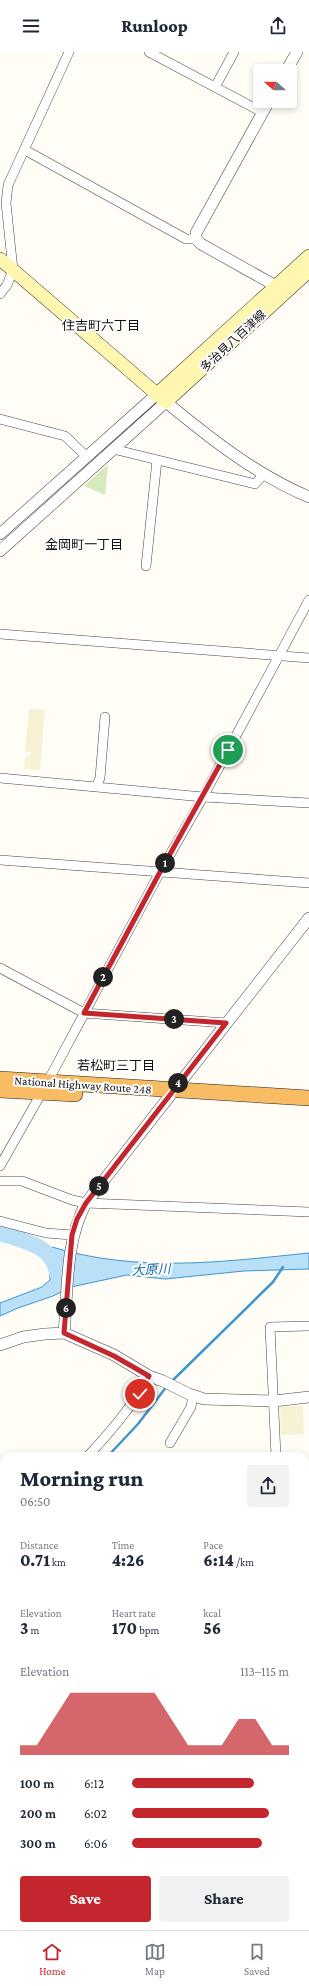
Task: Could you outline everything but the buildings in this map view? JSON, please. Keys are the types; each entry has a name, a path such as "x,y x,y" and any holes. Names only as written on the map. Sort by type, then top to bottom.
{"highway":[{"name":"National Highway Route 248","path":"0,1079 45,1087 169,1095 309,1109"},
{"name":"National Highway Route 248","path":"0,1090 45,1087"},
{"name":"National Highway Route 248","path":"169,1095 309,1098"}],"main road":[{"name":"多治見八百津線","path":"162,398 276,286 309,256"},
{"path":"0,259 162,398"},
{"name":"多治見八百津線","path":"162,398 309,271"}],"street":[{"path":"0,294 7,284 13,270 6,203 8,185 69,52"},
{"path":"149,52 262,112"},
{"path":"214,87 234,52"},
{"path":"290,64 297,52"},
{"path":"265,108 196,233 196,239 200,244 276,286"},
{"path":"25,150 186,239 196,239"},
{"path":"0,551 113,449 162,398"},
{"path":"0,534 87,458 162,398"},
{"path":"162,398 214,441 264,474 309,497"},
{"path":"1,420 64,436 87,458"},
{"path":"113,449 255,484 264,474"},
{"path":"146,566 157,460"},
{"path":"0,1166 45,1087 160,872 309,600"},
{"path":"0,634 309,658"},
{"path":"96,787 100,778 105,716"},
{"path":"0,778 202,797 309,803"},
{"path":"0,860 309,883"},
{"path":"64,1333 72,1237 77,1219 86,1203 309,918"},
{"path":"0,968 84,1013 226,1023"},
{"path":"0,1181 22,1181 72,1200 86,1203 309,1212"},
{"path":"0,1221 46,1233 72,1237"},
{"path":"276,1452 270,1327 309,1326"},
{"path":"0,1345 23,1337 64,1333 114,1356 149,1376 193,1396 204,1399 274,1401 309,1397"},
{"path":"92,1452 120,1422 137,1398 149,1376"},
{"path":"170,1443 191,1407 193,1396"}],"shaded area":[{"path":"29,709 45,710 40,770 24,769 25,757 30,757 31,752 25,752"},
{"path":"303,1405 304,1434 281,1435 281,1407"}],"green space":[{"path":"108,464 105,495 84,486"}],"water":[{"name":"大原川","path":"52,1247 84,1255 148,1263 212,1262 309,1253 309,1269 244,1271 165,1279 127,1275 71,1287 53,1296 0,1316 0,1303 42,1287 50,1280 49,1264 45,1258"}],"waterway":[{"path":"0,1233 27,1242 43,1250 50,1256 57,1273"},
{"path":"172,1381 273,1282 283,1267"},
{"path":"112,1452 138,1424 167,1386"}],"district":[{"name":"住吉町六丁目","path":"101,325"},
{"name":"金岡町一丁目","path":"84,544"},
{"name":"若松町三丁目","path":"116,1065"}],"route":[{"path":"140,1394 149,1376 114,1356 64,1333 72,1235 77,1219 86,1203 226,1023 84,1013 228,750"}]}
